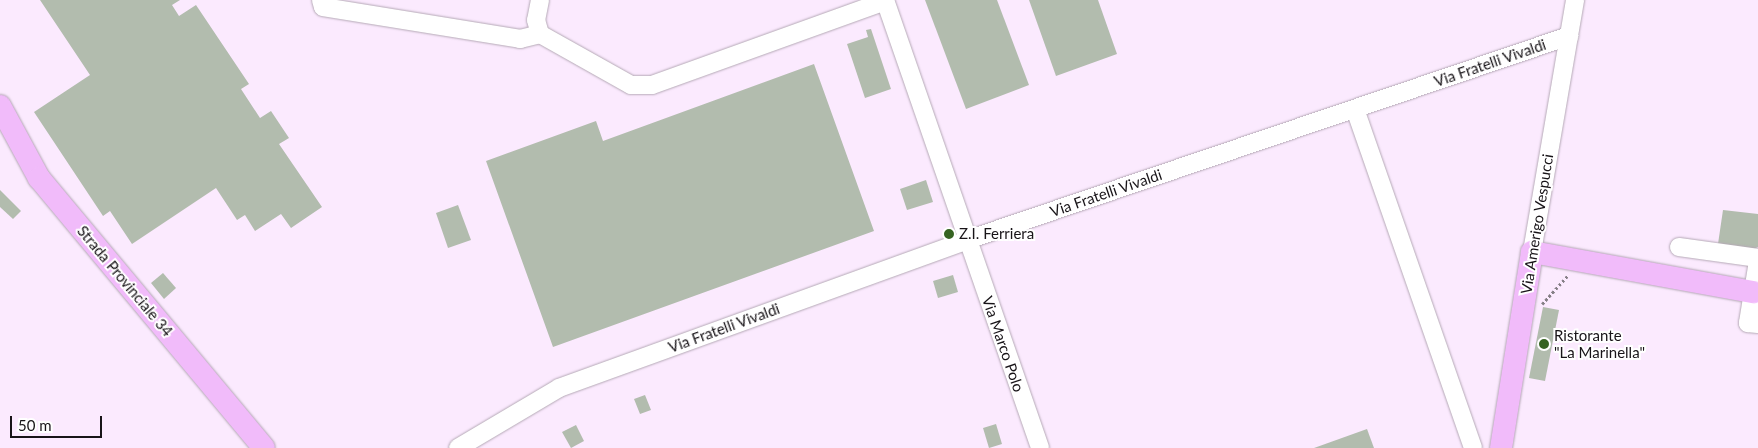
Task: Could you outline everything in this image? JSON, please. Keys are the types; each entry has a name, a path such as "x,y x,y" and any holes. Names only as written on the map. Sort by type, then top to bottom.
{"main road":[{"name":"Strada Provinciale 34","path":"0,106 39,178 264,448"},
{"path":"1532,252 1756,292"},
{"name":"Via Amerigo Vespucci","path":"1501,448 1532,252"}],"street":[{"path":"321,0 323,7 520,39 540,34 631,85 652,85 885,0"},
{"path":"540,0 536,20 540,34"},
{"name":"Via Marco Polo","path":"885,0 1040,448"},
{"name":"Via Amerigo Vespucci","path":"1532,252 1575,0"},
{"name":"Via Fratelli Vivaldi","path":"458,448 559,388 967,240 1569,36"},
{"path":"1354,109 1474,448"},
{"path":"1679,247 1758,260 1756,292 1748,322 1758,324"}],"path":[{"path":"1539,308 1581,261"}],"shaded area":[{"path":"0,0 1758,0 1758,448 0,448"}],"building":[{"path":"40,0 180,0 172,5 179,16 196,5 249,84 241,89 260,118 271,111 289,138 279,144 322,207 291,228 281,214 255,231 245,215 237,220 216,188 132,244 110,211 103,216 34,112 90,75"},
{"path":"925,0 997,0 1029,85 966,109"},
{"path":"1029,0 1098,0 1117,54 1056,76"},
{"path":"871,29 891,89 865,98 847,44 868,37 866,30"},
{"path":"814,64 874,231 553,347 486,161 596,121 603,141"},
{"path":"926,180 933,202 907,210 900,189"},
{"path":"0,190 21,211 13,219 0,207"},
{"path":"458,205 471,240 448,248 436,213"},
{"path":"1723,210 1758,214 1758,247 1754,249 1718,244"},
{"path":"163,273 176,288 164,299 151,283"},
{"path":"953,275 958,292 938,298 933,281"},
{"name":"Ristorante \"La Marinella\"","path":"1543,307 1559,310 1545,381 1529,378"},
{"path":"645,395 651,410 640,414 634,399"},
{"path":"996,424 1002,444 989,448 983,428"},
{"path":"576,425 584,441 571,448 562,432"},
{"path":"1367,429 1374,448 1314,448"}],"place":[{"name":"Z.I. Ferriera","path":"949,234"},
{"name":"Ristorante \"La Marinella\"","path":"1544,344"}]}
